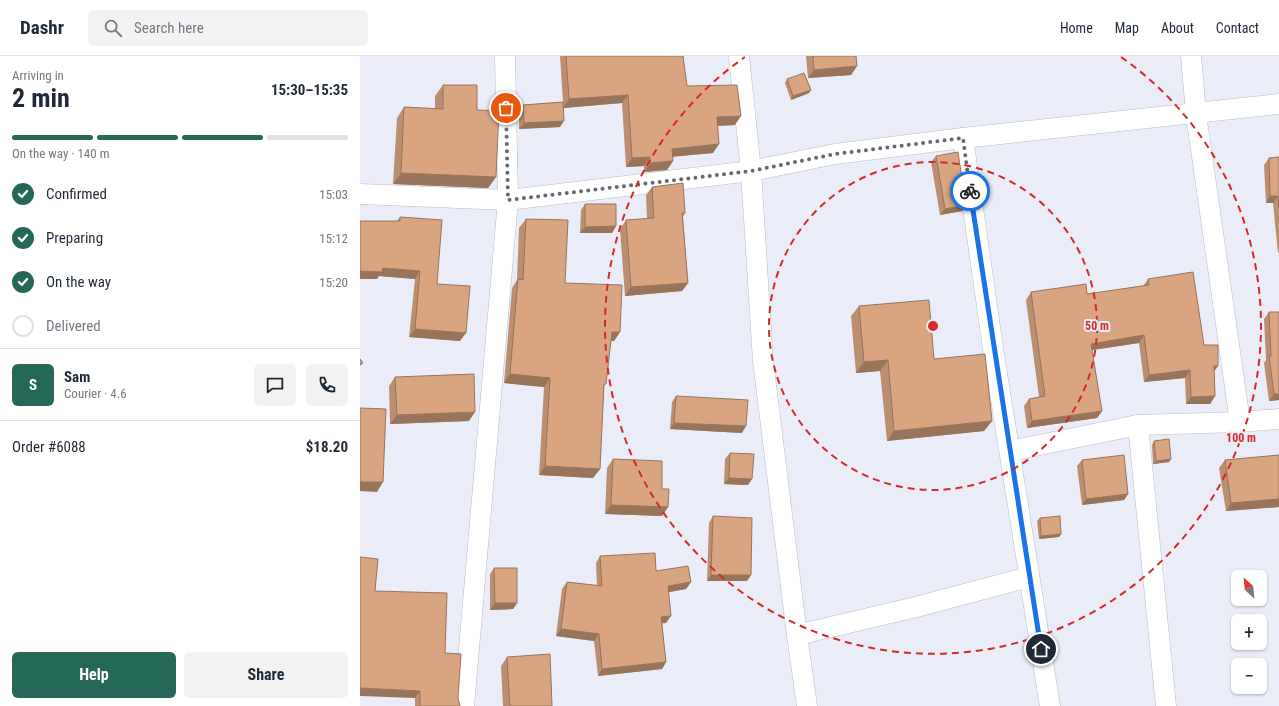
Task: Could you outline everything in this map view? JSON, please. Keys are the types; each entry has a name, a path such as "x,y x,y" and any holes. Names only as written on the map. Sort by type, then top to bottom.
{"street":[{"path":"464,706 508,200 505,56"},
{"path":"739,56 751,171 763,361 796,636 807,706"},
{"path":"1190,56 1196,114 1240,422"},
{"path":"360,194 508,200 751,171 835,154 963,138 1279,104"},
{"path":"963,138 1029,577 1050,706"},
{"path":"1010,451 1138,425 1240,422 1279,419"},
{"path":"1138,425 1166,706"},
{"path":"796,636 916,607 1029,577"}],"building":[{"path":"566,56 683,56 687,86 737,85 741,116 717,117 719,144 672,149 673,161 650,163 650,157 632,158 628,95 569,99"},
{"path":"813,56 856,56 857,66 814,70"},
{"path":"804,73 811,90 793,96 787,79"},
{"path":"443,85 477,85 477,110 499,111 496,177 401,173 404,107 443,109"},
{"path":"563,102 564,121 524,123 523,105"},
{"path":"958,152 966,205 945,209 936,156"},
{"path":"1279,157 1279,207 1278,196 1270,196 1269,158"},
{"path":"683,183 685,213 682,213 688,283 631,287 626,220 654,218 652,187"},
{"path":"585,204 616,204 616,226 585,227"},
{"path":"400,217 442,220 437,284 470,286 466,333 415,329 420,271 383,268 382,272 360,271 360,221 400,221"},
{"path":"526,219 568,220 565,283 622,285 620,332 612,332 606,384 604,384 600,469 545,466 550,378 510,374 518,279 523,280"},
{"path":"1193,272 1204,345 1218,345 1218,366 1214,366 1215,396 1191,397 1190,370 1149,375 1144,335 1091,344 1102,411 1032,421 1029,399 1045,396 1031,292 1086,284 1087,294 1149,285 1148,279"},
{"path":"929,300 934,359 985,354 992,421 894,431 888,360 864,362 859,306"},
{"path":"1269,312 1279,312 1279,394 1274,394 1269,356 1271,356"},
{"path":"474,374 475,412 397,415 395,377"},
{"path":"676,396 748,400 746,426 674,423"},
{"path":"360,408 386,409 383,482 360,482"},
{"path":"1169,439 1171,459 1156,461 1154,441"},
{"path":"730,453 754,454 752,479 729,478"},
{"path":"1124,455 1128,494 1086,499 1082,460"},
{"path":"1279,455 1279,499 1231,503 1225,460"},
{"path":"613,459 662,461 662,489 669,489 668,507 611,505"},
{"path":"713,516 752,518 751,575 711,575"},
{"path":"1060,516 1061,534 1041,536 1040,518"},
{"path":"655,553 656,571 688,566 691,582 668,586 671,616 661,617 666,662 602,669 599,634 561,629 567,582 602,586 600,556"},
{"path":"360,557 378,559 375,591 447,593 445,653 461,654 458,698 460,706 420,706 420,691 360,688"},
{"path":"494,568 517,568 517,603 495,603"},
{"path":"550,654 552,706 510,706 507,657"}],"way so far":[{"path":"506,108 508,200 751,171 835,154 963,138 970,191"}],"route":[{"path":"970,191 994,355 1041,649"}]}
